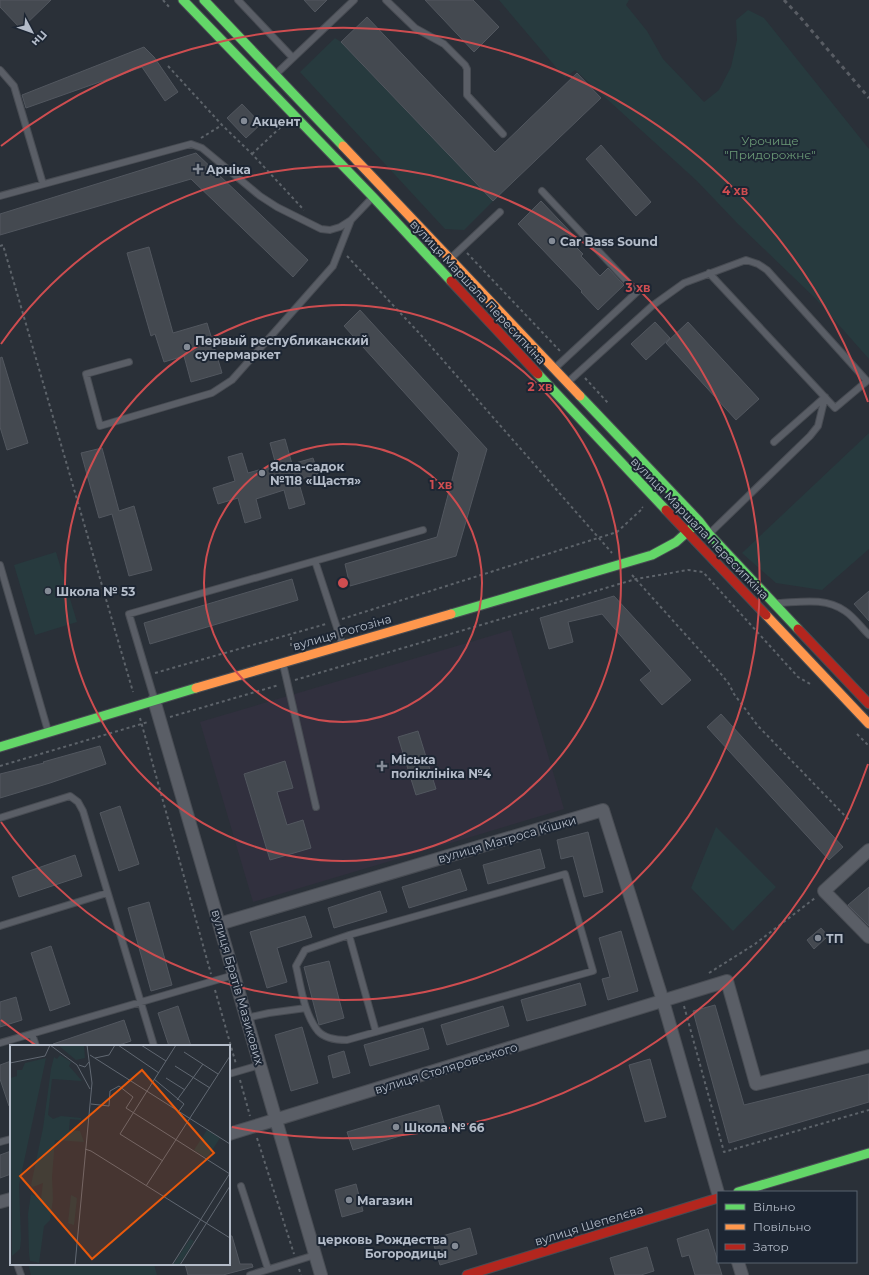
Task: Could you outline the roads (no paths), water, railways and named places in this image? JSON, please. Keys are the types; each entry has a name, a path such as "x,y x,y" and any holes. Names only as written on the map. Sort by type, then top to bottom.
{"main road":[{"name":"вулиця Маршала Пересипкіна","path":"183,0 373,197 556,394 869,724"},
{"name":"вулиця Маршала Пересипкіна","path":"204,0 869,702"},
{"name":"вулиця Рогозіна","path":"0,747 282,662 652,555 668,547 687,533 699,521"},
{"path":"741,1191 869,1153"},
{"name":"вулиця Шепелєва","path":"468,1275 717,1198"}],"street":[{"name":"вулиця Братів Мазикових","path":"154,700 321,1275"},
{"name":"вулиця Матроса Кішки","path":"219,924 603,810 663,1001"},
{"path":"869,850 824,891 869,938"},
{"name":"вулиця Столяровського","path":"230,1134 727,981 756,1084 869,1056"},
{"path":"663,1001 718,1191"},
{"path":"0,1202 10,1199"},
{"path":"738,1263 742,1275"}],"lane":[{"path":"238,0 293,58"},
{"path":"265,85 353,0"},
{"path":"386,0 415,28 444,44 465,65 467,69 467,95 503,134"},
{"path":"0,70 14,86 43,184"},
{"path":"0,196 191,144 202,148 260,196 277,207 321,229 330,230 340,227 352,220 373,197"},
{"path":"542,192 637,292 543,379"},
{"path":"450,260 500,212"},
{"path":"128,362 86,374 100,426 212,393 232,380 333,266 352,220"},
{"path":"556,394 652,306 684,283 709,273 746,260 758,264 767,270 867,382 835,408 709,273"},
{"path":"774,442 825,397"},
{"path":"709,534 810,436 818,426 825,397"},
{"path":"154,700 129,614 423,530"},
{"path":"315,561 343,645"},
{"path":"0,566 48,732"},
{"path":"774,603 819,601 833,604 845,611 869,635"},
{"path":"282,662 288,682 316,807"},
{"path":"0,818 70,796 78,802 83,811 154,1045"},
{"path":"565,874 593,971 347,1040 329,1038 319,1032 306,1008 296,966 305,950 349,934 565,874"},
{"path":"0,926 107,893"},
{"path":"349,934 376,1032"},
{"path":"0,1043 234,976"},
{"path":"246,1018 306,1008"},
{"path":"32,1034 36,1045"},
{"path":"230,1074 260,1065"},
{"path":"0,1142 10,1139"},
{"path":"241,1186 268,1269"},
{"path":"250,1275 315,1255"},
{"path":"18,1265 21,1275"}],"railway":[{"path":"784,0 869,98"}],"place":[{"name":"Акцент","path":"244,121"},
{"name":"Арніка","path":"198,169"},
{"name":"Car Bass Sound","path":"552,241"},
{"name":"Первый республиканский супермаркет","path":"187,347"},
{"name":"Ясла-садок №118 «Щастя»","path":"262,473"},
{"name":"Школа № 53","path":"48,591"},
{"name":"Міська поліклініка №4","path":"382,766"},
{"name":"ТП","path":"818,938"},
{"name":"Школа № 66","path":"396,1127"},
{"name":"Магазин","path":"349,1200"},
{"name":"церковь Рождества Богородицы","path":"455,1246"}],"park label":[{"name":"Урочище \"Придорожнє\"","path":"770,147"}]}
